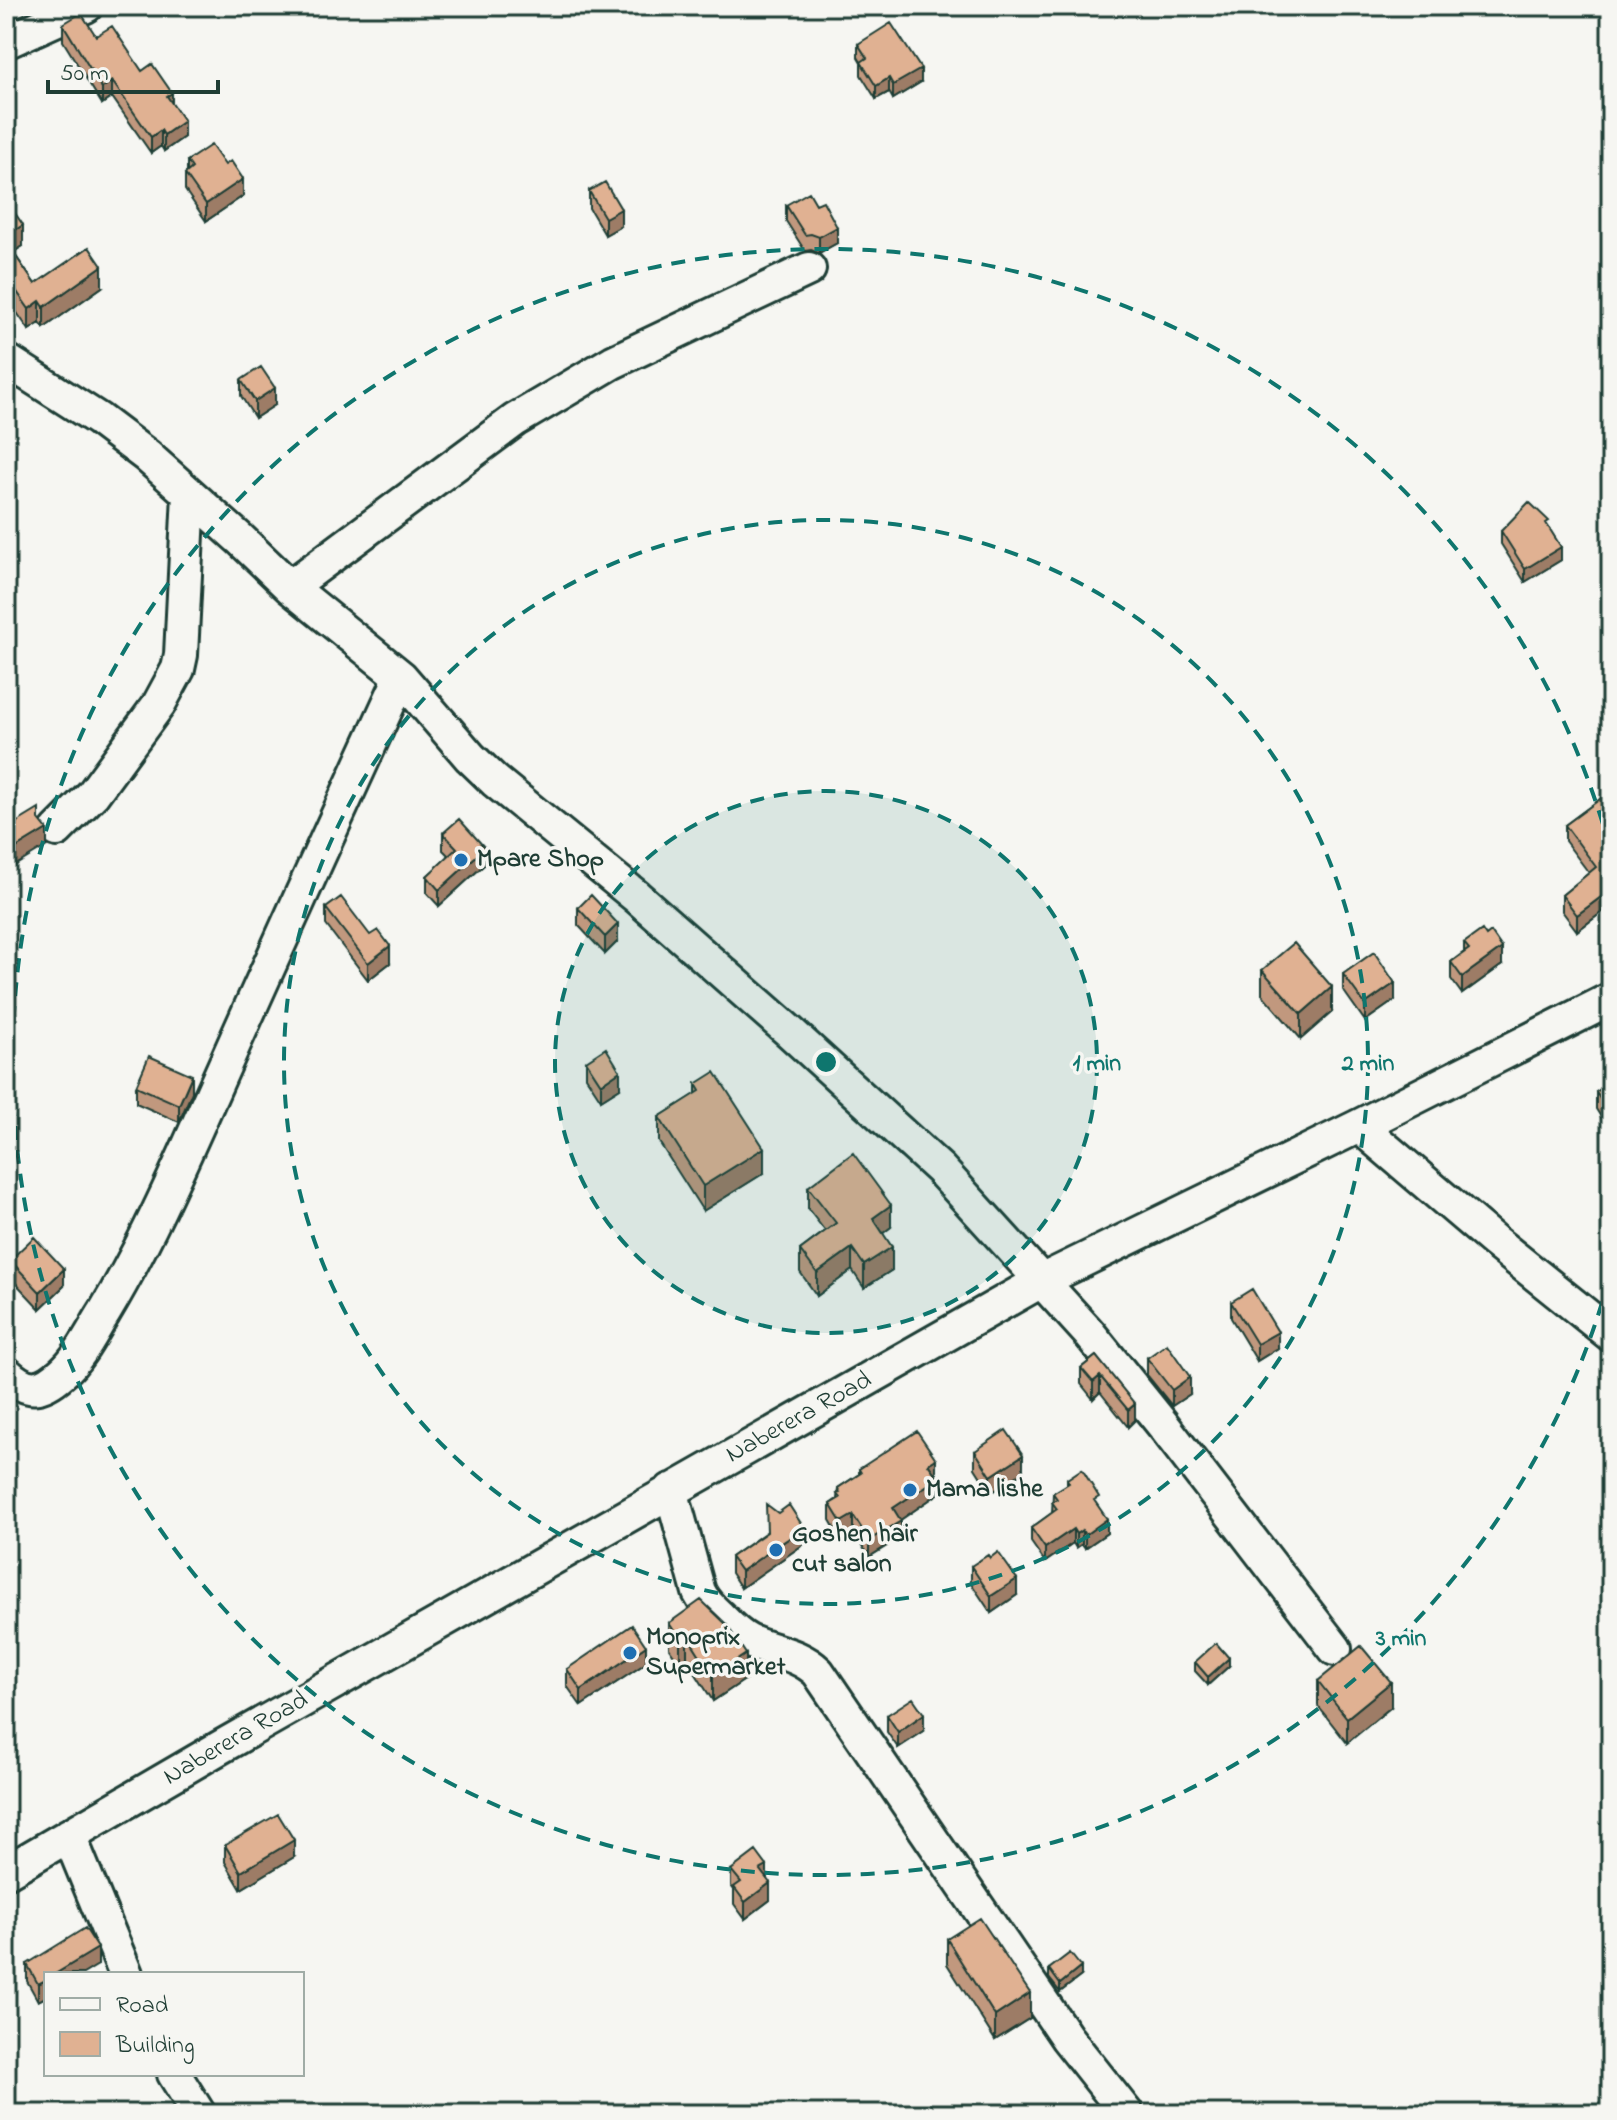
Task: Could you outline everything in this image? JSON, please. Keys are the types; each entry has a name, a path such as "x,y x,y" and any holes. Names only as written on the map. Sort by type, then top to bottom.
{"street":[{"path":"6,42 86,6"},
{"path":"290,587 515,420 613,362 809,269"},
{"path":"6,360 98,419 147,456 290,587 401,677 470,757 495,781 637,897 940,1169 1089,1333 1335,1649"},
{"path":"57,830 93,794 159,704 178,669 189,494"},
{"path":"6,1373 17,1383 40,1388 66,1370 131,1268 163,1204 401,677"},
{"name":"Naberera Road","path":"6,1872 1041,1281 1611,999"},
{"path":"1359,1126 1611,1335"},
{"path":"671,1490 702,1598 737,1633 808,1662 818,1672 1067,2038 1127,2114"},
{"path":"69,1835 125,1972"},
{"path":"175,2076 199,2114"}],"building":[{"path":"81,13 96,36 112,26 142,71 152,64 172,93 167,96 184,121 164,135 161,130 151,137 112,81 102,88 63,24"},
{"path":"891,23 921,69 893,85 889,78 876,86 861,62 867,58 858,44"},
{"path":"211,145 225,165 231,161 243,179 206,204 185,174 192,168 187,161"},
{"path":"605,182 621,209 605,218 589,191"},
{"path":"809,192 816,204 823,201 837,227 819,237 805,235 786,205"},
{"path":"6,200 23,225 6,236"},
{"path":"6,242 35,284 89,247 102,266 44,307 40,301 29,309 6,276"},
{"path":"261,367 275,388 255,401 241,380"},
{"path":"1529,502 1549,521 1546,523 1561,547 1525,569 1501,531"},
{"path":"1611,791 1611,894 1609,891 1577,915 1562,895 1596,867 1565,825"},
{"path":"39,809 39,819 47,829 6,854 6,829"},
{"path":"459,819 485,848 439,890 427,876 457,848 443,833"},
{"path":"591,895 618,924 605,937 578,908"},
{"path":"341,897 370,935 378,930 390,946 368,963 326,908"},
{"path":"1482,930 1486,936 1491,932 1502,948 1462,977 1451,962 1469,949 1464,943"},
{"path":"1294,943 1332,987 1301,1014 1262,970"},
{"path":"1374,952 1395,983 1365,1004 1343,974"},
{"path":"606,1048 620,1071 601,1084 586,1061"},
{"path":"149,1056 192,1075 179,1105 136,1086"},
{"path":"715,1072 764,1148 703,1186 659,1117 700,1091 696,1084"},
{"path":"1611,1083 1611,1117 1596,1092"},
{"path":"853,1153 891,1205 873,1218 892,1247 864,1265 852,1248 817,1273 800,1250 836,1223 808,1187"},
{"path":"34,1237 64,1269 40,1292 10,1260"},
{"path":"1252,1289 1278,1332 1257,1344 1231,1302"},
{"path":"1167,1344 1190,1377 1172,1390 1147,1358"},
{"path":"1096,1356 1135,1404 1128,1410 1100,1376 1093,1382 1081,1368"},
{"path":"1006,1430 1023,1455 991,1476 975,1451"},
{"path":"917,1431 936,1459 928,1464 938,1478 893,1508 901,1521 869,1540 853,1515 841,1522 830,1504 840,1498 838,1488 861,1473 859,1469"},
{"path":"1082,1469 1099,1497 1094,1500 1107,1519 1085,1535 1082,1530 1076,1534 1073,1529 1045,1548 1031,1528 1057,1509 1052,1502 1057,1499 1053,1493 1069,1483 1067,1479"},
{"path":"766,1504 778,1513 789,1505 804,1528 741,1571 731,1557 767,1532"},
{"path":"998,1552 1017,1579 991,1596 971,1566"},
{"path":"701,1600 726,1624 746,1654 713,1676 687,1635 680,1640 669,1623"},
{"path":"632,1625 646,1646 581,1690 567,1669"},
{"path":"1216,1643 1229,1658 1208,1677 1195,1662"},
{"path":"1361,1646 1391,1682 1347,1718 1318,1681"},
{"path":"913,1698 924,1714 898,1732 887,1715"},
{"path":"278,1814 294,1840 241,1872 225,1845"},
{"path":"756,1851 767,1866 760,1870 770,1883 745,1902 734,1887 741,1882 731,1870"},
{"path":"980,1918 1030,1993 995,2016 947,1939"},
{"path":"85,1928 98,1948 58,1972 44,1972 44,1981 38,1984 27,1964"},
{"path":"1070,1953 1081,1967 1060,1984 1049,1969"}],"place":[{"name":"Mpare Shop","path":"461,860"},
{"name":"Mama lishe","path":"910,1490"},
{"name":"Goshen hair cut salon","path":"776,1550"},
{"name":"Monoprix Supermarket","path":"630,1653"}]}
